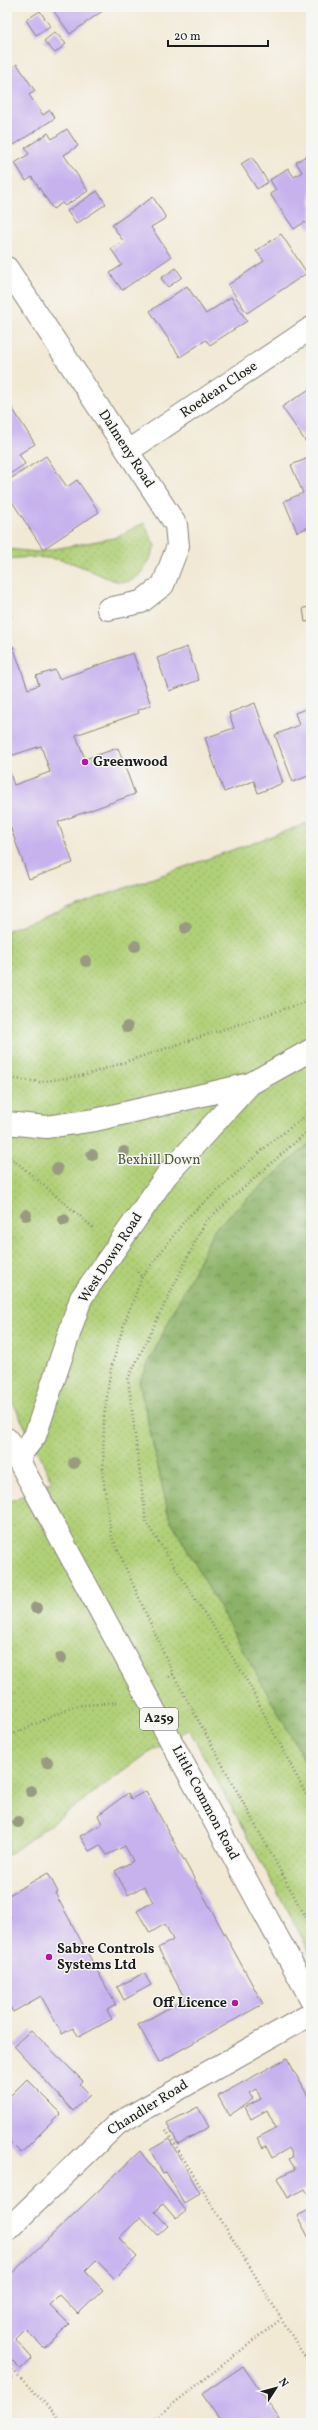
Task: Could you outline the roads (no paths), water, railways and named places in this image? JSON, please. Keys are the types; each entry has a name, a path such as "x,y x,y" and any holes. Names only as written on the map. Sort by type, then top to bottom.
{"main road":[{"name":"Dalmeny Road","path":"7,268 176,525 178,546 163,585 141,602 108,609"},
{"name":"Roedean Close","path":"128,451 311,328"},
{"name":"West Down Road","path":"7,1123 46,1127 96,1120 250,1084 311,1050"},
{"name":"West Down Road","path":"17,1459 35,1436 81,1298 166,1176 250,1084"},
{"name":"Little Common Road","path":"7,1440 311,1999"},
{"name":"Chandler Road","path":"7,2230 117,2124 150,2103 311,2014"}],"place":[{"name":"Greenwood","path":"85,762"},
{"name":"Sabre Controls Systems Ltd","path":"49,1957"},
{"name":"Off Licence","path":"235,2003"}],"park label":[{"name":"Bexhill Down","path":"159,1160"}]}
